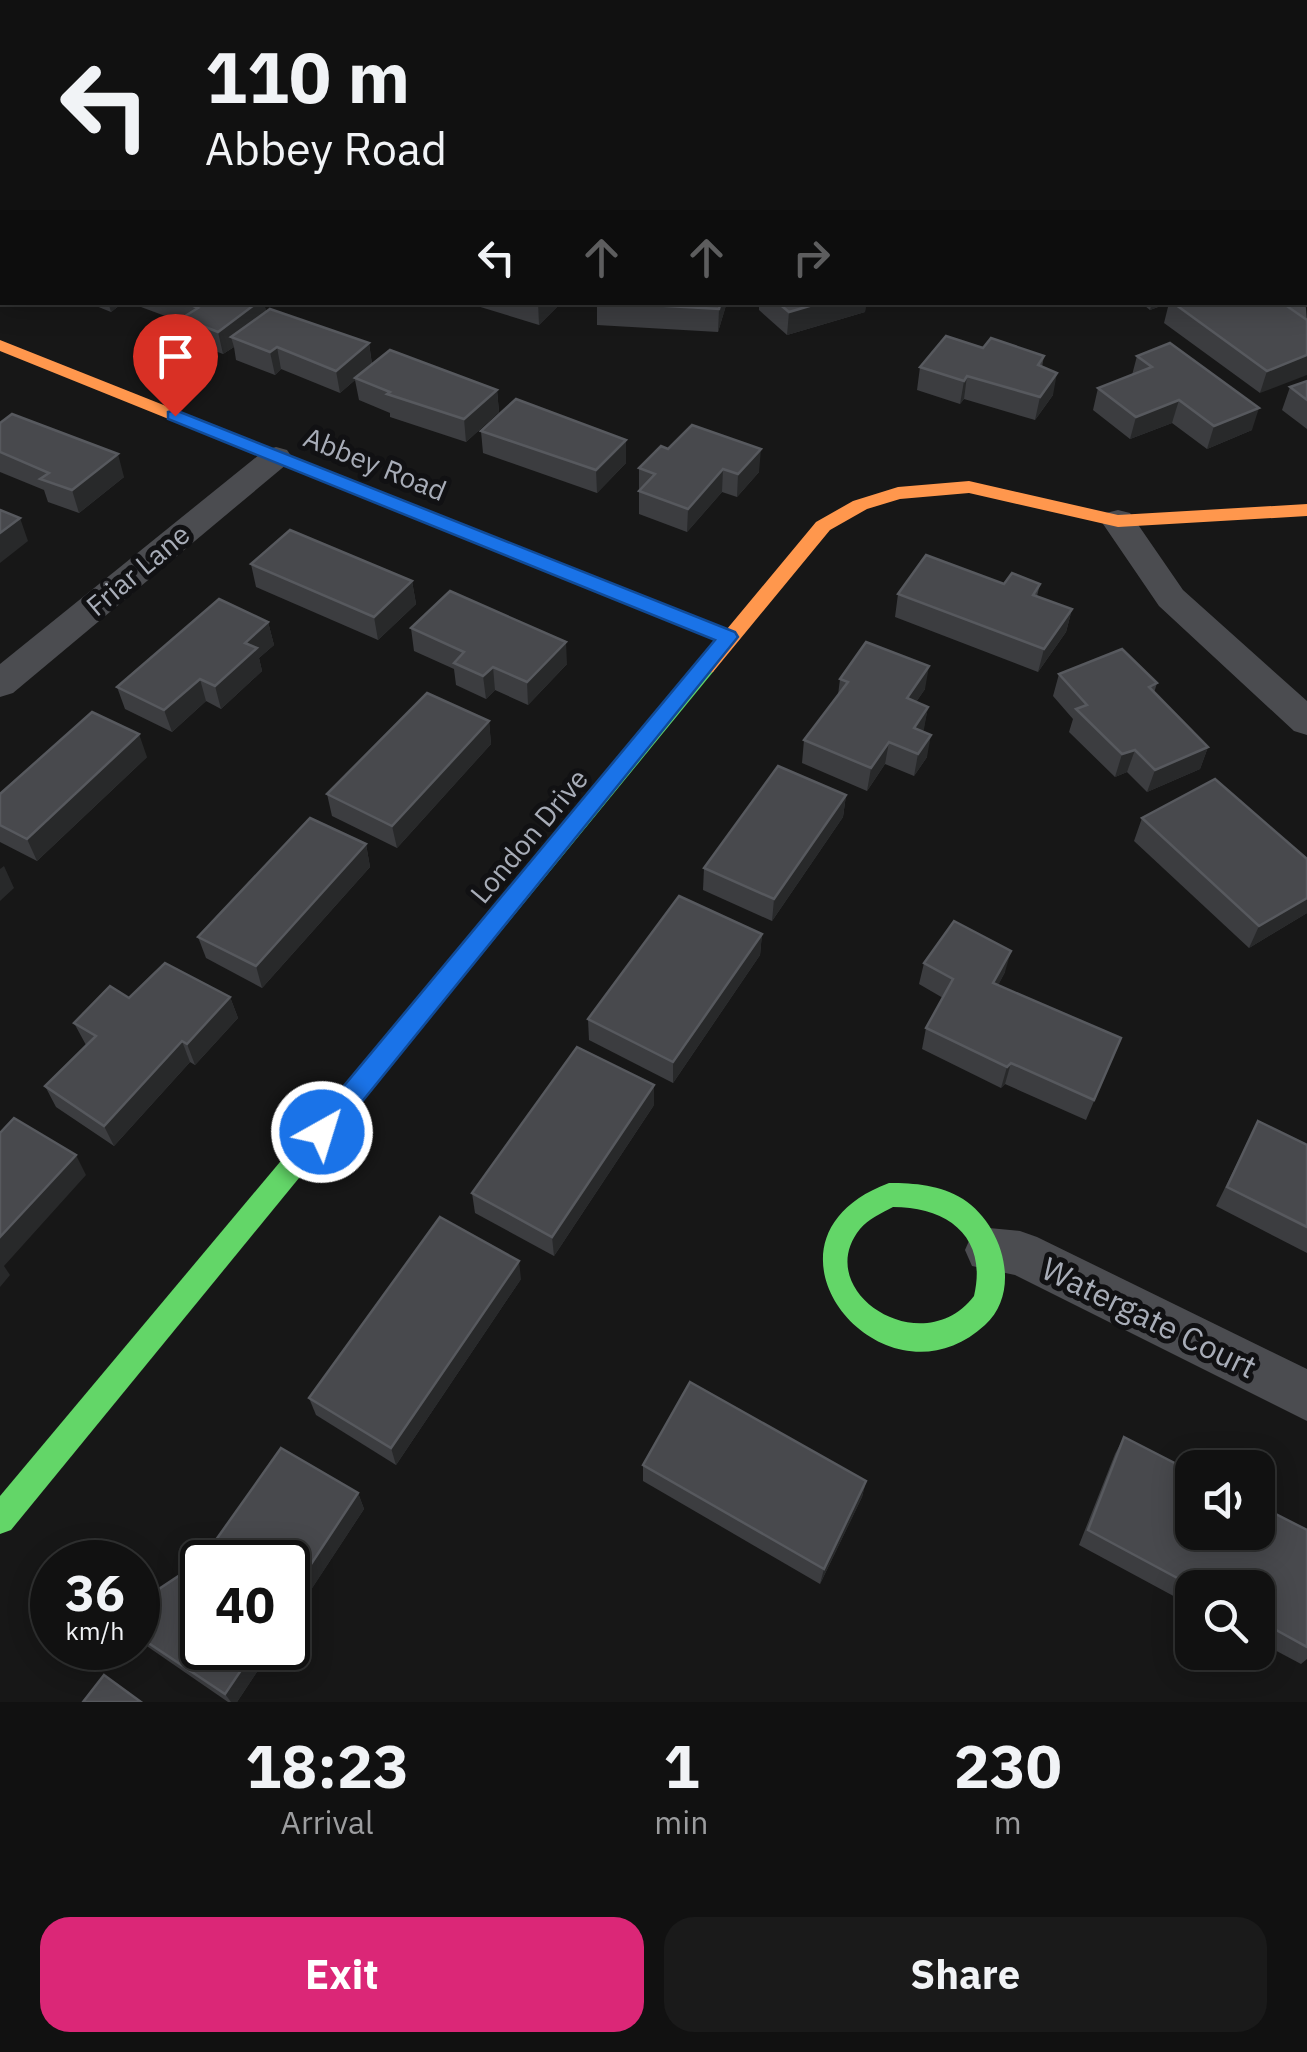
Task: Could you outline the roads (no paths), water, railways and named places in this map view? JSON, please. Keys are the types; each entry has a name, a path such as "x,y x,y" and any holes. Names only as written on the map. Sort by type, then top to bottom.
{"street":[{"name":"Abbey Road","path":"0,345 728,637"},
{"name":"Friar Lane","path":"0,684 276,456"},
{"name":"London Drive","path":"0,1518 822,526 860,505 898,493 969,487 992,489 1118,521 1256,516 1307,510"},
{"path":"1118,521 1171,598 1307,722"},
{"path":"889,1195 920,1195 949,1205 973,1224 989,1250 993,1280 985,1306 966,1328 938,1341 906,1341 875,1330 850,1308 836,1281 834,1252 842,1226 863,1206 889,1195"},
{"name":"Watergate Court","path":"989,1250 1020,1253 1307,1396"}]}
